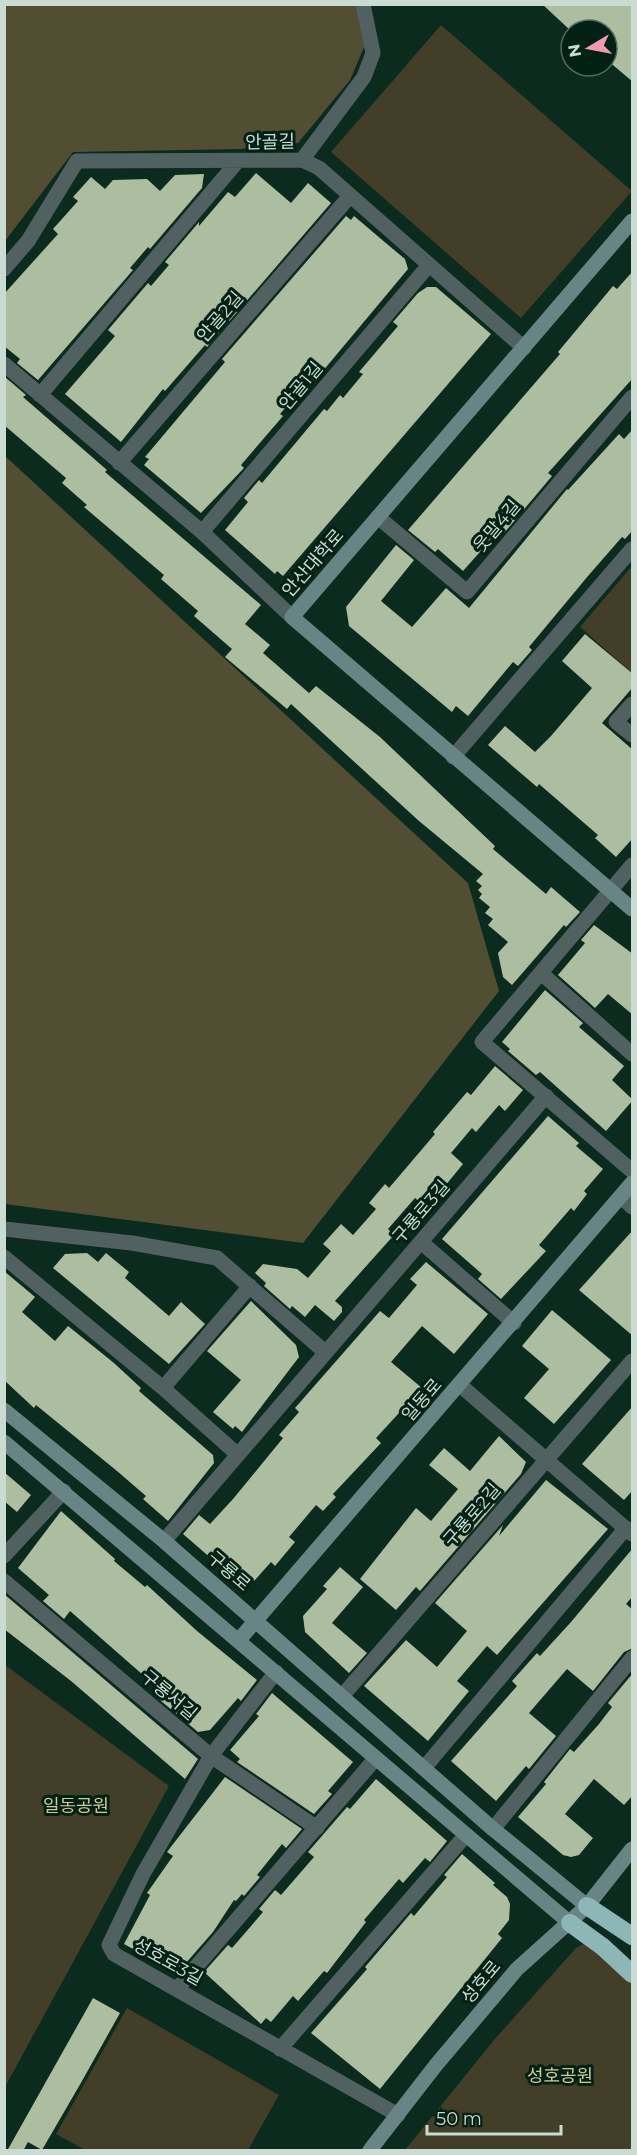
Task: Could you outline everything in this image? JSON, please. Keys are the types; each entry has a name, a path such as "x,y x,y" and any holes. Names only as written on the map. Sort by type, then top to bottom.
{"highway":[{"path":"588,1906 633,1936"},
{"path":"570,1923 603,1947 633,1974"}],"street":[{"path":"302,160 364,77 373,53 363,4"},
{"name":"안골길","path":"4,269 28,241 77,161 302,160 319,168 524,348"},
{"path":"40,395 237,162"},
{"name":"안골2길","path":"119,464 350,195"},
{"name":"안산대학로","path":"633,221 292,617 633,909"},
{"name":"안골1길","path":"202,532 429,265"},
{"path":"4,364 119,464 202,532 292,617"},
{"name":"웃말4길","path":"378,517 467,592 627,415 633,397"},
{"path":"453,757 633,549"},
{"path":"633,704 616,722 633,735"},
{"path":"633,865 482,1042 633,1172"},
{"path":"541,973 633,1054"},
{"name":"구룡로3길","path":"164,1541 546,1096"},
{"name":"일동로","path":"239,1640 514,1323 627,1202 633,1183"},
{"path":"4,1229 132,1243 217,1258 324,1352"},
{"path":"421,1242 514,1323"},
{"path":"4,1257 163,1388 237,1454"},
{"path":"163,1388 250,1286"},
{"name":"구룡로2길","path":"343,1695 633,1361"},
{"path":"424,1768 629,1531 460,1385"},
{"name":"구룡로","path":"4,1410 164,1541 343,1695 493,1829 588,1906"},
{"path":"4,1442 570,1923"},
{"path":"4,1556 64,1491"},
{"name":"구룡서길","path":"4,1581 211,1756 317,1828"},
{"path":"493,1829 633,1658"},
{"name":"성호로3길","path":"276,1672 211,1756 143,1874 109,1944 114,1954 398,2115"},
{"path":"177,1989 376,1758"},
{"path":"280,2049 465,1836"},
{"name":"성호로","path":"370,2151 517,1969 588,1906 633,1849"}],"green space":[{"path":"441,25 632,191 521,318 331,152"},
{"path":"632,566 632,673 580,627"},
{"name":"일동공원","path":"5,1665 169,1786 5,2087"},
{"name":"성호공원","path":"591,1940 618,1963 632,1985 632,2150 405,2150 494,2040 576,1948"},
{"path":"127,2008 279,2095 248,2150 85,2150 56,2134"}],"shaded area":[{"path":"5,5 370,5 365,45 350,80 298,143 241,149 73,152 5,241"},
{"path":"4,455 468,883 499,991 303,1243 5,1204"}],"building":[{"path":"542,4 633,4 633,82 619,70 619,18 559,20"},
{"path":"256,173 291,203 308,183 331,203 207,347 205,345 165,391 163,389 121,442 65,394 115,336 108,330 148,283 151,286 169,265 165,262 199,222 199,226 228,192 235,197"},
{"path":"204,174 202,188 150,249 148,247 130,268 133,270 38,380 17,363 20,359 4,346 4,294 58,234 53,229 78,201 73,197 91,177 105,189 113,180 147,179 160,191 175,175"},
{"path":"346,216 351,220 354,216 405,259 408,269 312,384 308,381 280,414 283,416 241,465 244,468 201,513 144,465 149,459 145,457 225,362 222,359"},
{"path":"633,271 633,378 548,473 552,476 500,538 495,535 463,571 438,549 435,552 408,530 560,354 558,352 613,286 617,289"},
{"path":"427,287 436,287 491,334 283,576 277,571 275,574 225,530 248,502 244,498 259,480 262,483 324,409 327,411 340,395 343,398 363,374 359,372 398,326 393,322 418,293"},
{"path":"5,377 26,395 23,397 107,470 105,472 261,605 245,624 270,645 263,653 309,693 316,686 380,737 495,846 493,849 546,894 551,887 580,912 566,927 564,925 512,985 503,977 498,953 508,942 488,925 493,919 485,913 490,907 479,898 482,894 478,890 482,886 476,881 483,874 419,821 291,704 287,709 225,657 232,649 194,616 198,611 161,579 164,575 84,507 87,505 62,483 66,478 4,425"},
{"path":"633,429 633,530 625,539 622,537 588,576 529,647 532,650 518,666 513,662 468,716 456,706 452,712 349,626 346,607 396,545 414,560 381,601 412,627 446,588 469,608 567,489 619,434 624,439"},
{"path":"585,634 633,674 633,687 602,723 633,750 633,838 616,857 595,838 598,835 539,784 537,787 488,745 505,726 535,752 551,736 592,688 562,661"},
{"path":"594,925 633,954 633,1015 608,994 595,1008 558,975 585,943 581,940"},
{"path":"545,990 583,1023 579,1027 624,1066 612,1080 633,1100 606,1131 540,1072 536,1075 508,1051 510,1049 502,1042"},
{"path":"495,1066 523,1090 505,1111 499,1105 476,1132 472,1128 451,1153 463,1164 445,1186 442,1183 423,1205 415,1198 388,1229 394,1235 335,1301 342,1307 342,1312 334,1321 315,1305 305,1317 292,1306 290,1309 264,1286 266,1283 255,1273 263,1264 297,1269 308,1278 331,1251 323,1244 341,1224 353,1235 376,1209 369,1203 385,1184 389,1188 467,1092 471,1095"},
{"path":"548,1116 579,1143 576,1146 603,1169 584,1191 587,1194 574,1211 571,1208 539,1245 546,1251 501,1299 478,1279 482,1274 442,1239"},
{"path":"633,1230 633,1336 579,1290"},
{"path":"87,1253 98,1262 106,1253 129,1272 125,1278 169,1316 181,1302 205,1324 169,1364 53,1268 65,1254"},
{"path":"426,1262 488,1314 454,1354 422,1326 391,1362 422,1388 376,1438 381,1443 333,1494 336,1497 323,1511 316,1505 289,1537 295,1542 275,1566 271,1562 255,1580 248,1583 243,1581 215,1557 213,1560 183,1534 199,1515 210,1524 233,1499 283,1438 279,1435 299,1412 295,1408 380,1311 389,1318 417,1285 410,1279"},
{"path":"4,1271 35,1297 22,1312 55,1341 68,1326 114,1363 141,1388 139,1391 213,1455 214,1463 168,1521 143,1499 146,1496 117,1471 36,1405 34,1408 4,1380"},
{"path":"251,1301 296,1345 299,1357 242,1432 235,1426 233,1429 213,1412 241,1380 207,1351"},
{"path":"552,1310 611,1360 554,1424 524,1398 549,1369 522,1346"},
{"path":"633,1406 633,1490 624,1500 582,1464"},
{"path":"499,1436 526,1462 521,1474 420,1591 416,1587 396,1610 360,1579 416,1508 431,1521 458,1489 429,1465 444,1448 470,1471"},
{"path":"4,1472 31,1495 17,1512 4,1501"},
{"path":"546,1480 608,1529 497,1655 487,1646 457,1681 469,1691 428,1741 364,1686 406,1640 437,1667 467,1631 435,1603 503,1525 499,1536"},
{"path":"61,1511 115,1559 114,1561 145,1587 147,1585 197,1631 257,1680 241,1701 238,1698 210,1730 198,1732 154,1695 159,1689 70,1611 64,1619 43,1601 49,1595 18,1568"},
{"path":"633,1548 633,1596 626,1604 633,1610 633,1648 624,1652 593,1691 567,1669 529,1713 556,1736 529,1769 526,1766 496,1801 451,1761 517,1686 512,1681 537,1653 540,1656 571,1622"},
{"path":"340,1567 363,1587 332,1623 367,1653 349,1673 305,1632 303,1616 327,1589 323,1586"},
{"path":"4,1594 198,1759 185,1779 71,1681 4,1629"},
{"path":"633,1673 633,1795 624,1805 594,1779 565,1814 593,1838 579,1855 571,1857 563,1855 518,1817 546,1784 544,1782 570,1749 574,1752 599,1724 612,1707 608,1703"},
{"path":"272,1693 353,1762 328,1791 332,1794 314,1814 237,1762 240,1759 230,1750 259,1716 256,1714"},
{"path":"225,1777 302,1829 286,1848 282,1844 257,1875 260,1877 244,1896 242,1894 236,1901 234,1900 213,1932 179,1971 171,1972 153,1956 151,1959 124,1944 150,1895 147,1893 173,1856 167,1852"},
{"path":"376,1779 447,1841 430,1862 425,1858 403,1883 399,1879 364,1920 366,1922 327,1973 324,1971 298,2001 293,1996 271,2022 266,2018 261,2024 204,1972 228,1945 232,1948 263,1912 259,1909 275,1890 281,1895 314,1857 308,1852 347,1807 350,1809"},
{"path":"462,1854 495,1883 493,1885 507,1897 510,1904 509,1920 498,1934 502,1938 380,2089 311,2033 367,1969 365,1967 411,1913 414,1916 447,1877 444,1875"},
{"path":"93,1998 120,2013 82,2081 42,2150 28,2142 23,2151 7,2151"}]}
